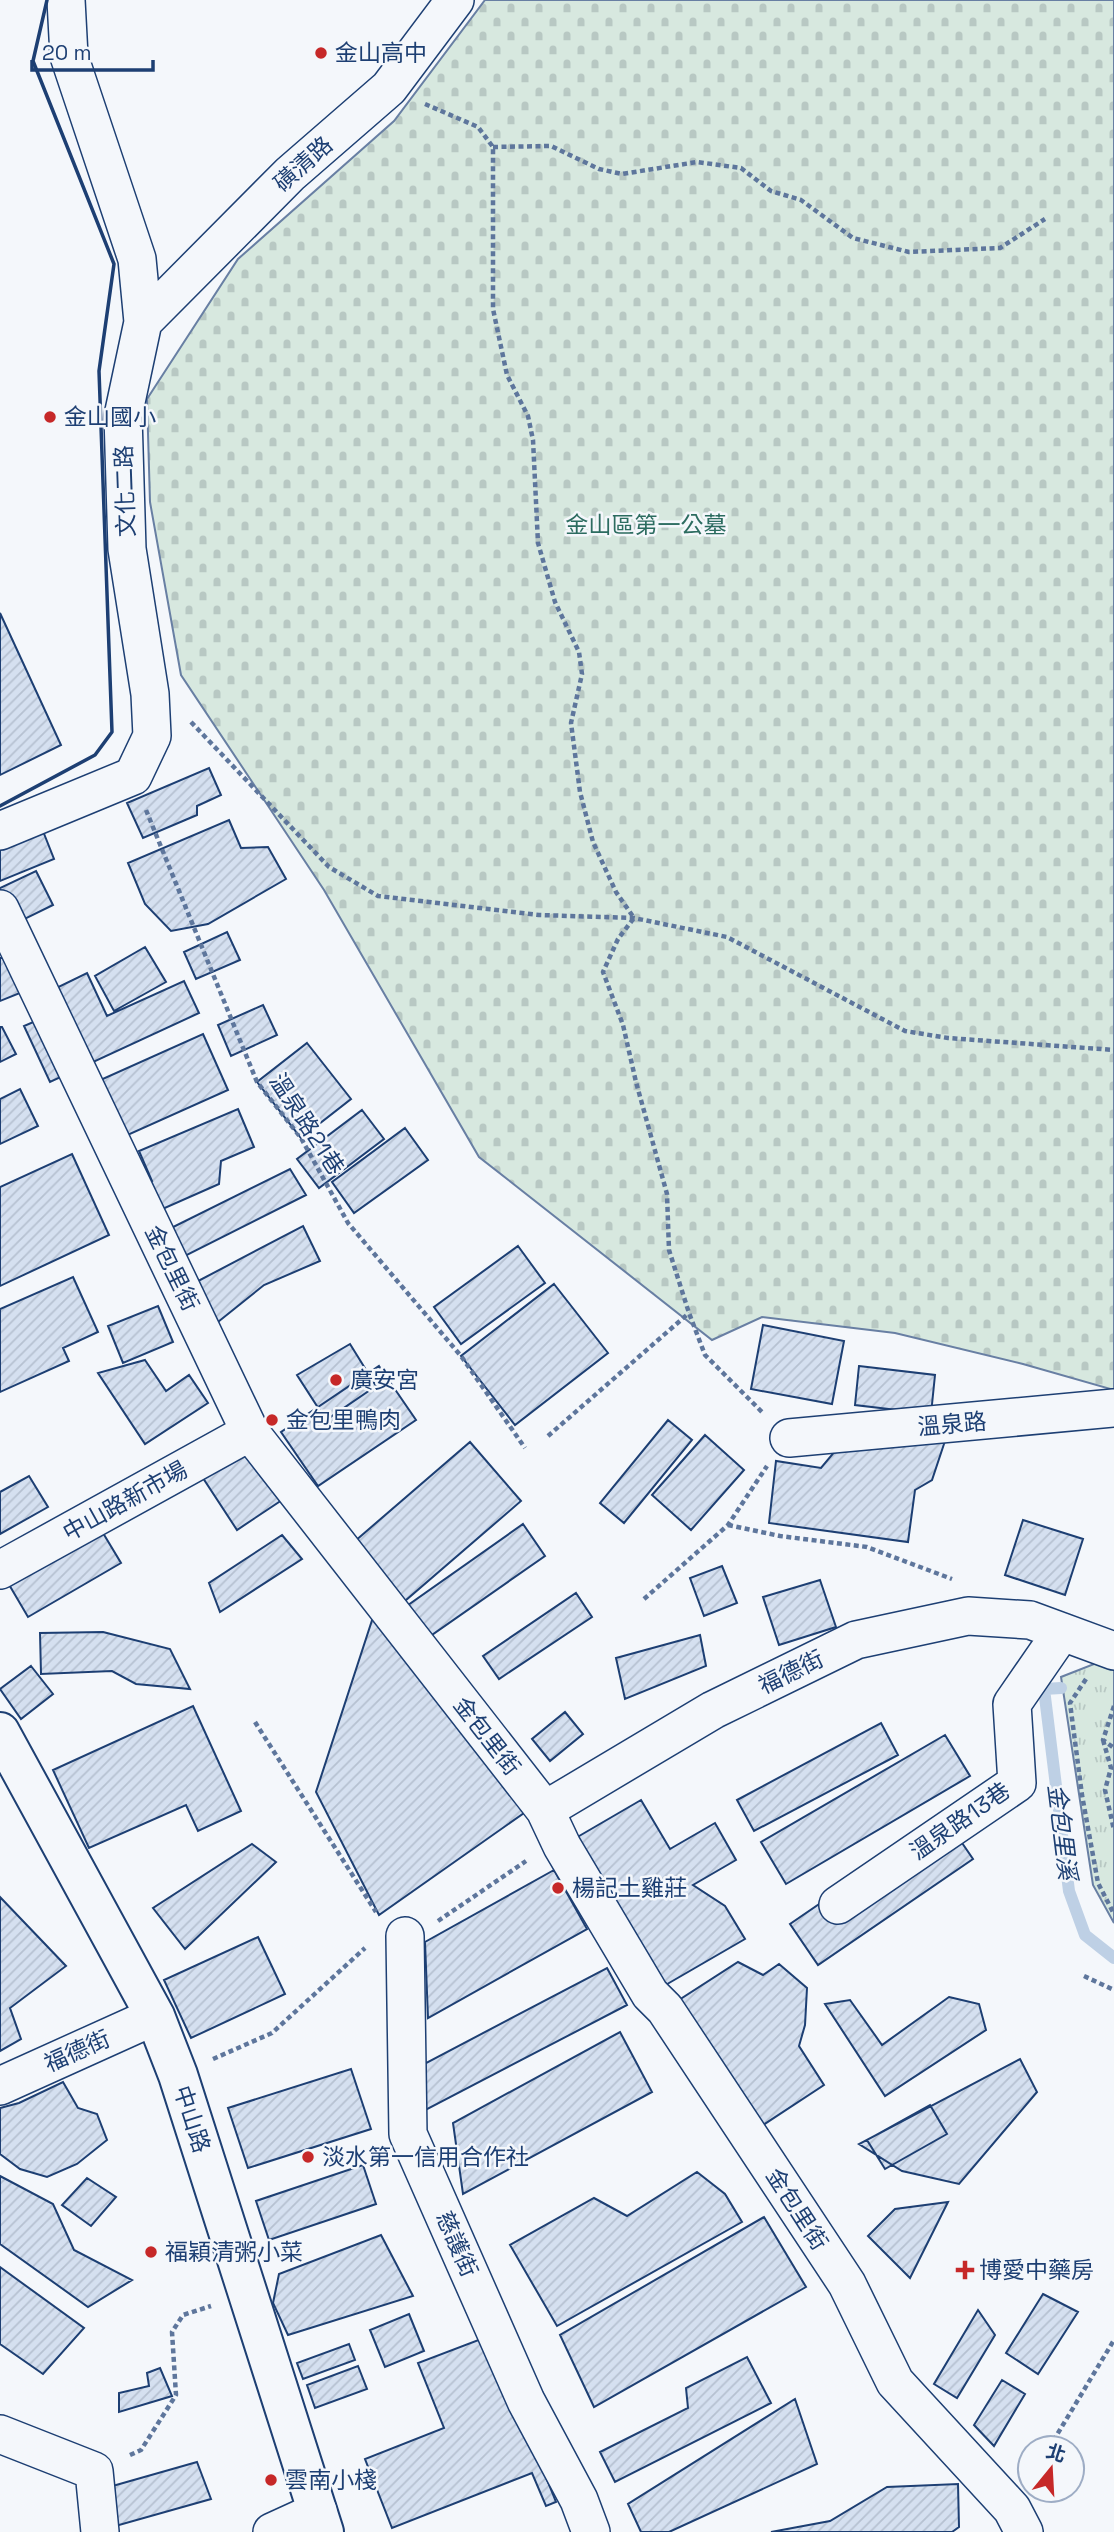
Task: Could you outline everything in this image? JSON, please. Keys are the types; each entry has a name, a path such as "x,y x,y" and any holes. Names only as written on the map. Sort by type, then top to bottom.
{"street":[{"name":"文化二路","path":"66,0 69,56 137,259 142,322 123,416 127,550 150,694 152,736 133,776"},
{"name":"磺清路","path":"142,322 290,174 389,88 455,0"},
{"path":"0,831 133,776"},
{"name":"金包里街","path":"0,909 250,1432 545,1810 562,1846 650,1994 665,2009 847,2284 895,2382 1012,2509 1024,2532"},
{"name":"溫泉路","path":"789,1438 1114,1408"},
{"name":"中山路新市場","path":"0,1570 250,1432"},
{"name":"福德街","path":"545,1810 713,1710 856,1640 968,1616 1030,1620 1061,1633 1103,1660"},
{"name":"溫泉路13巷","path":"838,1905 1017,1783 1012,1704 1061,1633"},
{"name":"中山路","path":"0,1732 155,2016 178,2074 321,2522"},
{"name":"慈護街","path":"392,1926 408,2134 526,2401 579,2500 591,2532"},
{"name":"福德街","path":"0,2086 155,2016"},
{"path":"0,2434 94,2471 100,2532"},
{"path":"272,2532 321,2522"}],"path":[{"path":"389,88 478,127 494,147 493,309 507,375 528,416 533,440 538,543 555,603 579,652 582,674 571,723 580,792 593,842 617,892 634,918"},
{"path":"494,147 551,146 599,169 622,174 697,162 741,168 771,191 801,200 853,238 909,252 1000,248 1045,219"},
{"path":"150,694 184,715 329,867 378,897 539,915 634,918 727,937 905,1031 948,1038 1114,1050"},
{"name":"溫泉路21巷","path":"133,776 257,1082 301,1138 348,1223 461,1356 525,1448"},
{"path":"634,918 618,939 603,972 623,1025 667,1194 669,1250 705,1355 789,1438 761,1474 728,1525 644,1598"},
{"path":"548,1436 689,1313"},
{"path":"728,1525 780,1536 867,1547 961,1583"},
{"path":"1103,1660 1070,1703 1082,1795 1098,1883 1114,1914"},
{"path":"1114,1706 1104,1740 1111,1768 1105,1790 1114,1830"},
{"path":"255,1722 392,1926"},
{"path":"1104,1740 1114,1748"},
{"path":"1084,1976 1114,1990"},
{"path":"94,2471 141,2450 176,2395 172,2332 183,2315 249,2295"},
{"path":"1057,2434 1114,2340"}],"green space":[{"name":"金山區第一公墓","path":"485,0 1114,0 1114,1390 1023,1364 895,1333 762,1317 712,1340 479,1157 324,890 181,675 150,502 147,399 238,259 394,121"},
{"path":"1099,1662 1114,1668 1114,1923 1093,1885 1061,1677"}],"building":[{"path":"0,613 61,745 0,775"},
{"path":"209,768 221,795 197,806 197,815 143,838 127,803"},
{"path":"229,820 241,848 268,847 286,879 208,924 171,931 145,904 128,863"},
{"path":"39,821 54,859 0,881 0,837"},
{"path":"36,871 53,905 0,931 0,888"},
{"path":"227,932 240,960 196,979 184,952"},
{"path":"145,947 166,982 114,1011 95,976"},
{"path":"0,958 6,958 20,993 0,1001"},
{"path":"87,973 107,1016 184,981 199,1013 50,1082 24,1026 52,1014 44,994"},
{"path":"263,1005 277,1035 231,1056 218,1025"},
{"path":"0,1027 16,1054 0,1062"},
{"path":"203,1034 228,1090 112,1142 87,1086"},
{"path":"307,1043 351,1099 301,1138 257,1082"},
{"path":"20,1089 38,1126 0,1144 0,1099"},
{"path":"238,1109 254,1147 221,1161 219,1184 149,1215 137,1188 152,1181 139,1151"},
{"path":"362,1110 384,1139 319,1188 297,1159"},
{"path":"405,1128 428,1160 354,1213 332,1182"},
{"path":"72,1154 109,1235 0,1286 0,1187"},
{"path":"290,1169 306,1195 169,1264 155,1236"},
{"path":"303,1226 320,1261 264,1285 203,1334 181,1290"},
{"path":"518,1246 545,1283 461,1344 434,1307"},
{"path":"73,1277 98,1332 63,1348 69,1361 0,1392 0,1309"},
{"path":"554,1284 608,1353 515,1425 461,1356"},
{"path":"158,1306 173,1342 123,1363 108,1326"},
{"path":"763,1325 844,1341 832,1404 751,1389"},
{"name":"廣安宮","path":"350,1344 376,1386 326,1420 297,1375"},
{"path":"145,1360 166,1391 189,1375 208,1403 145,1444 98,1373"},
{"path":"379,1366 416,1420 318,1486 281,1432"},
{"path":"859,1366 935,1375 931,1414 855,1405"},
{"path":"668,1420 692,1440 624,1523 600,1503"},
{"path":"851,1432 945,1441 932,1480 915,1490 908,1542 769,1523 776,1461 821,1468"},
{"path":"705,1435 744,1470 691,1530 652,1495"},
{"path":"470,1442 521,1501 384,1619 333,1560"},
{"path":"246,1445 282,1500 237,1530 201,1475"},
{"path":"29,1476 48,1507 0,1534 0,1492"},
{"path":"1023,1520 1083,1539 1065,1595 1005,1575"},
{"path":"97,1523 121,1563 28,1617 4,1576"},
{"path":"523,1524 545,1556 416,1646 394,1615"},
{"path":"282,1535 302,1559 220,1612 209,1583"},
{"path":"722,1566 737,1603 704,1616 690,1578"},
{"path":"820,1580 836,1627 779,1645 763,1597"},
{"path":"576,1593 592,1617 499,1679 483,1656"},
{"path":"377,1605 524,1813 379,1915 316,1792"},
{"path":"103,1632 170,1649 190,1689 136,1684 112,1671 41,1674 40,1633"},
{"path":"700,1635 706,1666 625,1699 616,1658"},
{"path":"31,1666 53,1694 21,1719 0,1689"},
{"path":"193,1706 241,1811 198,1831 186,1805 89,1848 53,1770"},
{"path":"565,1712 583,1734 550,1761 532,1739"},
{"path":"881,1723 898,1755 754,1831 737,1800"},
{"path":"945,1735 970,1776 786,1884 761,1842"},
{"path":"641,1800 670,1849 715,1823 736,1860 693,1885 725,1906 745,1939 650,1994 562,1846"},
{"path":"945,1818 973,1859 818,1965 790,1924"},
{"path":"252,1844 276,1862 185,1949 153,1908"},
{"path":"554,1870 587,1929 428,2018 425,1942"},
{"path":"0,1897 66,1966 10,2008 21,2039 0,2051"},
{"path":"258,1937 285,1994 191,2038 164,1980"},
{"path":"738,1962 763,1975 779,1964 807,1988 805,2025 799,2046 824,2085 748,2135 665,2009"},
{"path":"607,1968 627,2005 412,2117 407,2073"},
{"path":"949,1997 979,2004 986,2030 885,2096 825,2004 850,2000 882,2045"},
{"path":"620,2032 652,2092 463,2194 453,2123"},
{"path":"1020,2059 1037,2092 959,2184 902,2171 859,2144"},
{"path":"351,2069 371,2129 248,2168 228,2108"},
{"path":"63,2082 78,2108 97,2114 107,2140 77,2164 47,2177 20,2169 0,2154 0,2108 19,2103"},
{"path":"930,2105 947,2134 885,2169 867,2140"},
{"path":"363,2165 376,2204 269,2240 256,2201"},
{"path":"697,2172 725,2194 742,2222 557,2326 510,2245 594,2198 627,2216"},
{"path":"0,2176 53,2204 74,2250 132,2280 88,2307 0,2244"},
{"path":"87,2178 116,2197 91,2226 62,2205"},
{"path":"948,2202 910,2278 868,2236 895,2209"},
{"path":"764,2217 806,2287 594,2407 560,2335"},
{"path":"381,2235 413,2296 288,2335 273,2303 279,2274"},
{"path":"0,2267 84,2328 43,2374 0,2344"},
{"path":"1043,2294 1078,2312 1038,2374 1006,2353"},
{"path":"978,2310 995,2335 957,2398 934,2384"},
{"path":"409,2314 424,2351 385,2367 370,2330"},
{"path":"489,2336 556,2502 546,2506 532,2473 392,2528 365,2459 444,2428 418,2363"},
{"path":"349,2344 355,2360 303,2379 297,2363"},
{"path":"747,2357 771,2403 615,2482 600,2452 688,2408 686,2388"},
{"path":"358,2366 367,2389 315,2408 307,2385"},
{"path":"160,2368 172,2396 119,2412 119,2393 149,2386 147,2373"},
{"path":"1002,2380 1025,2394 994,2446 974,2425"},
{"path":"795,2399 817,2464 669,2532 641,2532 628,2504"},
{"path":"197,2462 211,2499 112,2527 109,2487"},
{"path":"958,2484 959,2527 952,2532 771,2532 830,2521 887,2487"}],"waterway":[{"name":"金包里溪","path":"1061,1688 1044,1689 1069,1891 1085,1935 1114,1958"}],"wall":[{"path":"0,806 95,755 112,732 99,371 114,264 33,61 47,0"}],"place":[{"name":"金山高中","path":"321,53"},
{"name":"金山國小","path":"50,417"},
{"name":"廣安宮","path":"336,1380"},
{"name":"金包里鴨肉","path":"272,1420"},
{"name":"楊記土雞莊","path":"558,1888"},
{"name":"淡水第一信用合作社","path":"308,2157"},
{"name":"福穎清粥小菜","path":"151,2252"},
{"name":"博愛中藥房","path":"965,2270"},
{"name":"雲南小棧","path":"271,2480"}]}
